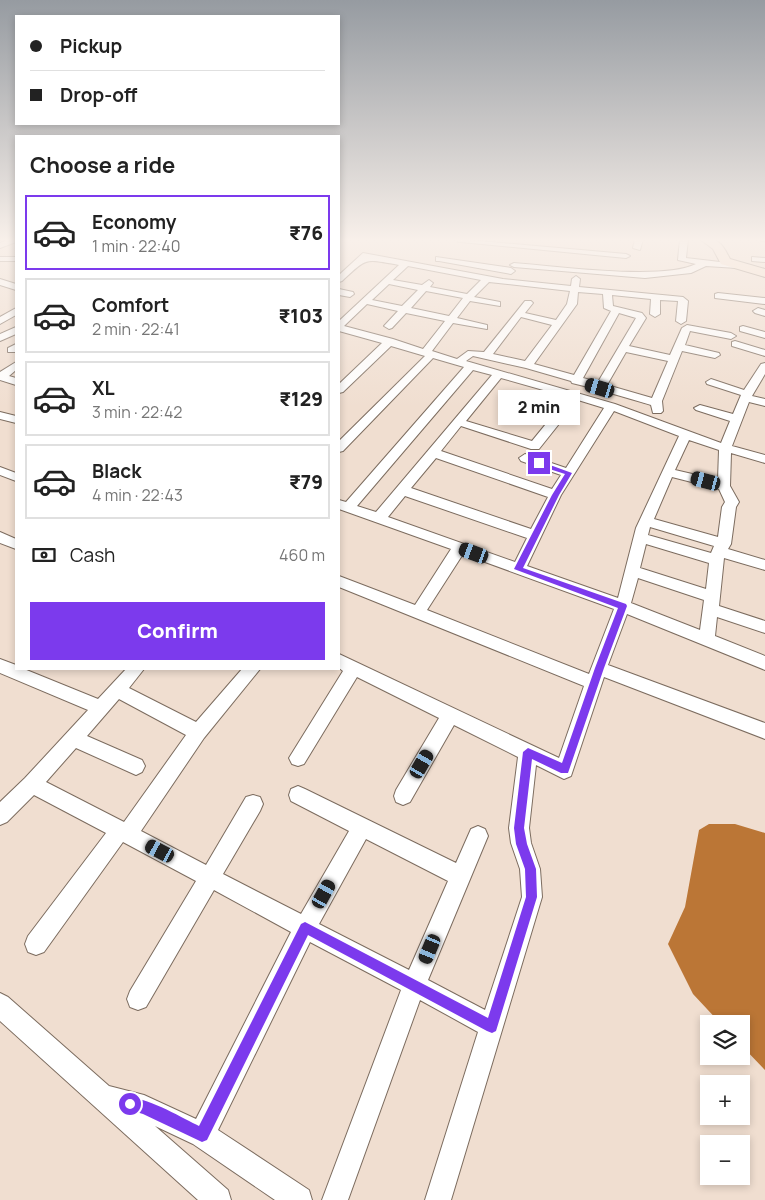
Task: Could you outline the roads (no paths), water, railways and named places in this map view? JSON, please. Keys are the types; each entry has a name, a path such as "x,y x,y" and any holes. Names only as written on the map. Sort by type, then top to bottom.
{"street":[{"path":"372,295 342,328 611,406 685,435 765,459"},
{"path":"389,326 417,295"},
{"path":"456,295 497,304"},
{"path":"340,447 429,353 451,320 472,295"},
{"path":"528,365 572,304 573,295"},
{"path":"607,295 608,308 641,316 624,348"},
{"path":"638,295 682,300 681,321"},
{"path":"718,296 765,301"},
{"path":"655,314 658,297"},
{"path":"365,302 484,327"},
{"path":"486,356 528,303"},
{"path":"0,306 15,311"},
{"path":"600,388 603,357 616,310"},
{"path":"0,321 15,312"},
{"path":"519,314 558,323"},
{"path":"660,425 656,403 688,327 733,340 765,353"},
{"path":"743,329 765,335"},
{"path":"0,338 15,330"},
{"path":"340,389 390,341"},
{"path":"679,347 714,355"},
{"path":"576,381 603,357 624,348 674,359"},
{"path":"656,403 576,381 528,365 471,353 465,364 344,505 623,606 765,663"},
{"path":"0,377 15,366"},
{"path":"707,639 720,552 729,507 732,502 724,486 725,448 746,395 763,373"},
{"path":"379,518 499,374"},
{"path":"0,377 15,382"},
{"path":"711,382 765,403"},
{"path":"460,422 536,446 575,396"},
{"path":"518,569 555,495 611,406"},
{"path":"700,408 737,419"},
{"path":"0,415 15,420"},
{"path":"298,758 346,664 564,770 623,606 631,570 646,521 685,435"},
{"path":"434,453 555,495"},
{"path":"525,458 569,473"},
{"path":"0,471 15,476"},
{"path":"668,472 724,486"},
{"path":"402,490 536,536"},
{"path":"646,521 720,552"},
{"path":"0,537 15,544"},
{"path":"640,538 720,552 765,565"},
{"path":"418,612 459,548"},
{"path":"631,570 712,603 765,628"},
{"path":"340,581 418,612 597,676 765,731"},
{"path":"0,666 15,670"},
{"path":"16,670 33,674 101,708"},
{"path":"0,815 32,784 135,670"},
{"path":"36,944 124,832 198,732 251,670"},
{"path":"117,690 198,732"},
{"path":"403,796 450,715"},
{"path":"73,738 136,766"},
{"path":"438,1200 532,897 530,869 521,844 519,828 528,752"},
{"path":"32,784 492,1026"},
{"path":"298,795 460,876"},
{"path":"138,999 253,804"},
{"path":"202,1135 305,928 362,827"},
{"path":"335,1200 414,985 478,836"},
{"path":"0,1005 218,1200"},
{"path":"103,1097 144,1108 202,1135 299,1200"}]}
